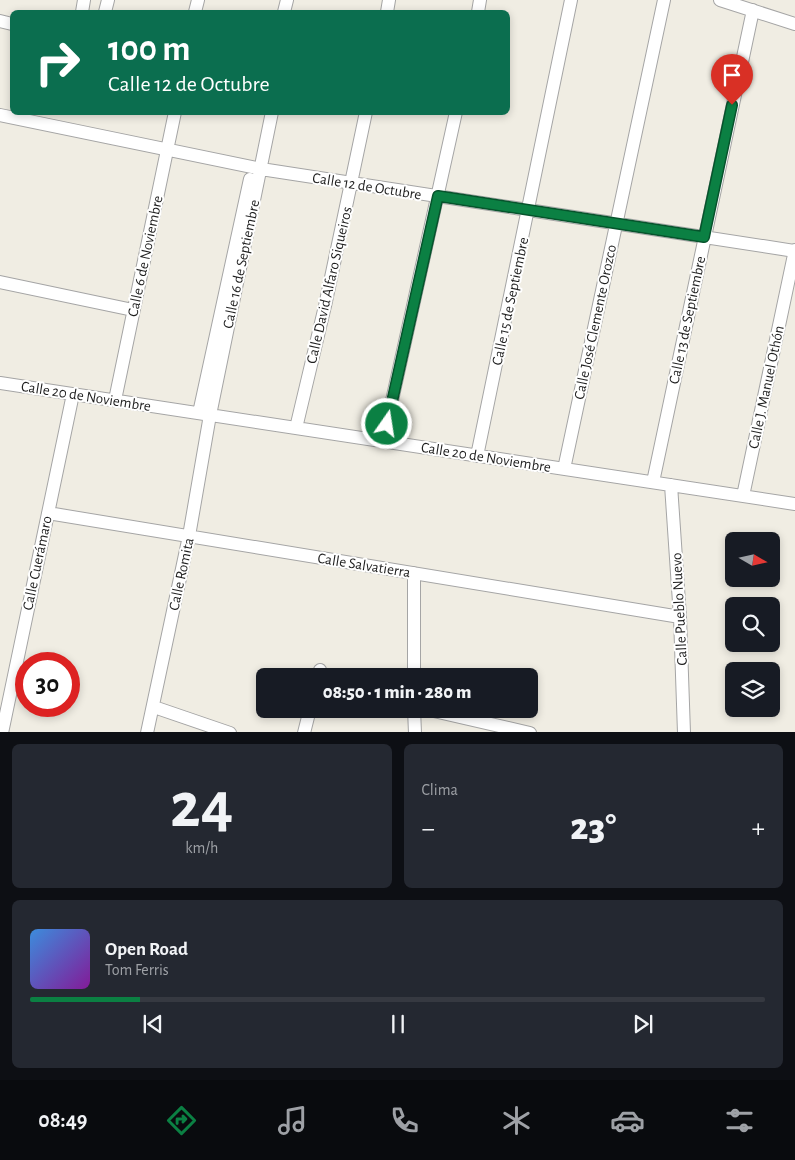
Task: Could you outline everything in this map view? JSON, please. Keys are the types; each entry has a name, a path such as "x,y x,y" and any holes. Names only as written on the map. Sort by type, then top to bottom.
{"street":[{"name":"Calle 15 de Septiembre","path":"477,456 571,0"},
{"name":"Calle José Clemente Orozco","path":"564,469 664,0"},
{"path":"720,0 795,24"},
{"name":"Calle 13 de Septiembre","path":"653,482 752,10"},
{"name":"Calle 12 de Octubre","path":"0,115 256,169 795,251"},
{"name":"Calle 6 de Noviembre","path":"114,400 173,115"},
{"name":"Calle 16 de Septiembre","path":"205,414 256,169 264,115"},
{"name":"Calle 16 de Septiembre","path":"256,169 271,115"},
{"name":"Calle David Alfaro Siqueiros","path":"296,428 352,184 365,115"},
{"path":"383,441 455,115"},
{"name":"Calle J. Manuel Othón","path":"743,496 795,251"},
{"path":"0,282 134,310"},
{"name":"Calle 20 de Noviembre","path":"0,383 795,504"},
{"name":"Calle Cuerámaro","path":"2,732 72,394"},
{"name":"Calle Romita","path":"147,732 154,708 189,536 205,414"},
{"name":"Calle Pueblo Nuevo","path":"671,485 680,617 684,732"},
{"name":"Calle Salvatierra","path":"48,512 680,617"},
{"path":"414,573 414,668"},
{"path":"154,708 230,732"},
{"path":"304,732 308,718"},
{"path":"414,718 415,732"},
{"path":"466,718 530,732"}],"route":[{"path":"387,424 438,196 704,237 732,105"}]}
